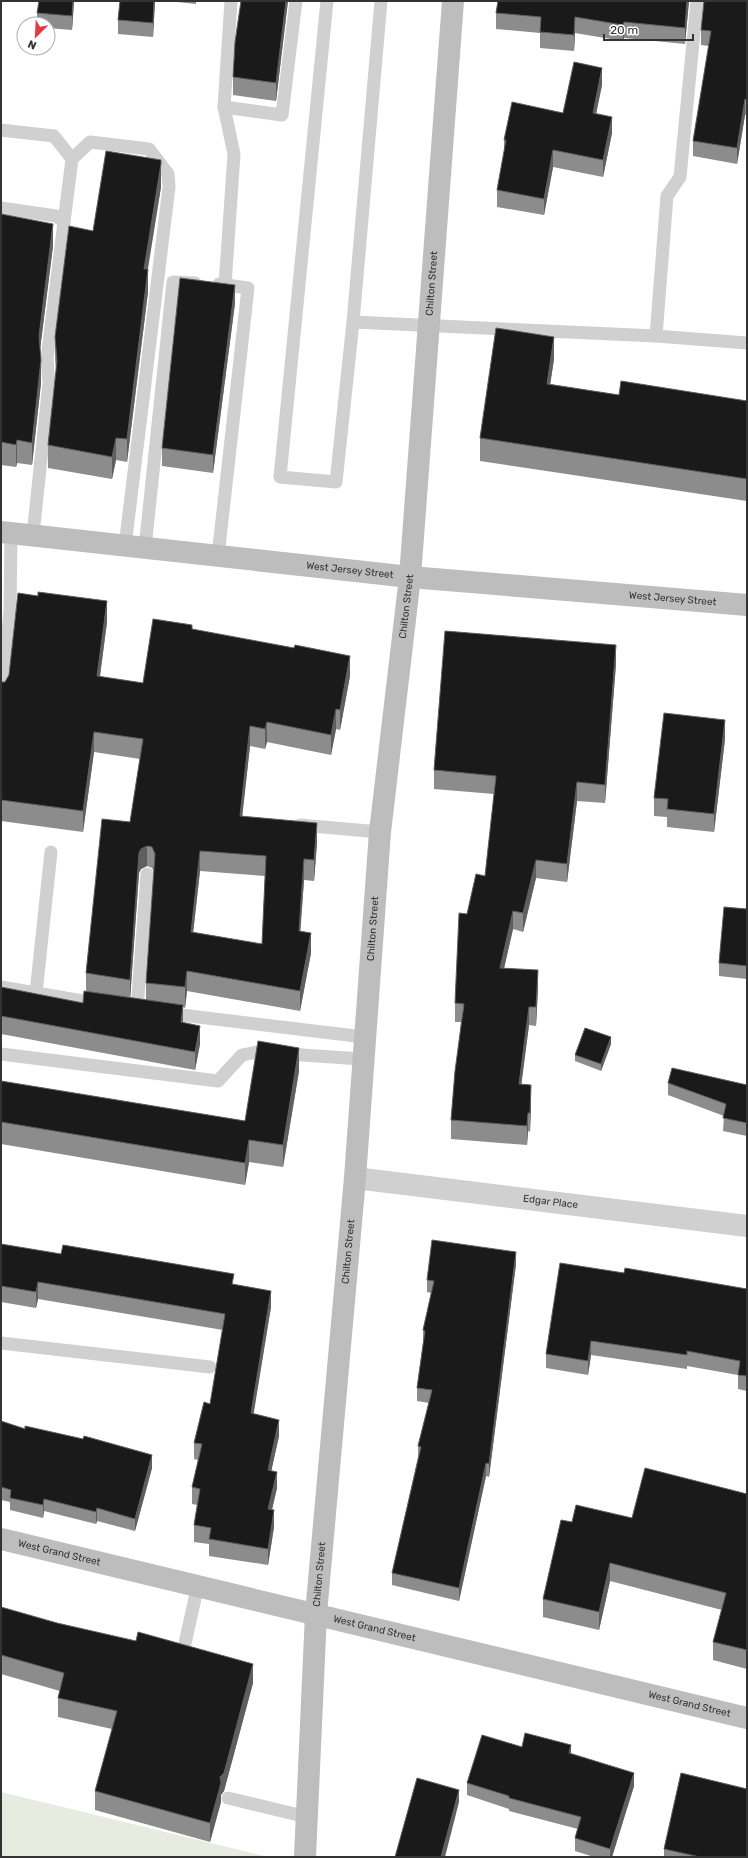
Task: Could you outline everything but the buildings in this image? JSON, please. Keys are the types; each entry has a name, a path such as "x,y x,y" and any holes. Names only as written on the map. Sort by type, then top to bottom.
{"main road":[{"name":"Chilton Street","path":"305,1857 316,1614 355,1178 362,1059 380,832 410,577 453,1"},
{"name":"West Jersey Street","path":"6,532 410,577 747,605"},
{"name":"West Grand Street","path":"1,1539 747,1718"}],"street":[{"name":"Edgar Place","path":"355,1178 747,1226"}],"lane":[{"path":"225,285 234,154 224,107 231,1"},
{"path":"224,107 282,115 296,1"},
{"path":"327,1 280,477 336,482 353,322 380,1"},
{"path":"656,336 667,196 680,177 696,1"},
{"path":"1,130 54,136 72,159"},
{"path":"34,536 49,383 48,359 72,159 90,142 149,149 168,174 169,186 135,547"},
{"path":"1,208 56,216 64,222"},
{"path":"135,547 173,282 225,285 248,288 218,556"},
{"path":"353,322 656,336 747,343"},
{"path":"1,695 10,612 6,532"},
{"path":"284,823 380,832"},
{"path":"36,993 51,852"},
{"path":"137,1010 147,874"},
{"path":"1,987 137,1010 364,1037"},
{"path":"1,1054 218,1081 242,1055 257,1052 362,1059"},
{"path":"1,1343 210,1367"},
{"path":"183,1652 198,1586"},
{"path":"228,1798 307,1817"}],"shaded area":[{"path":"1,1792 268,1857 1,1857"}]}
